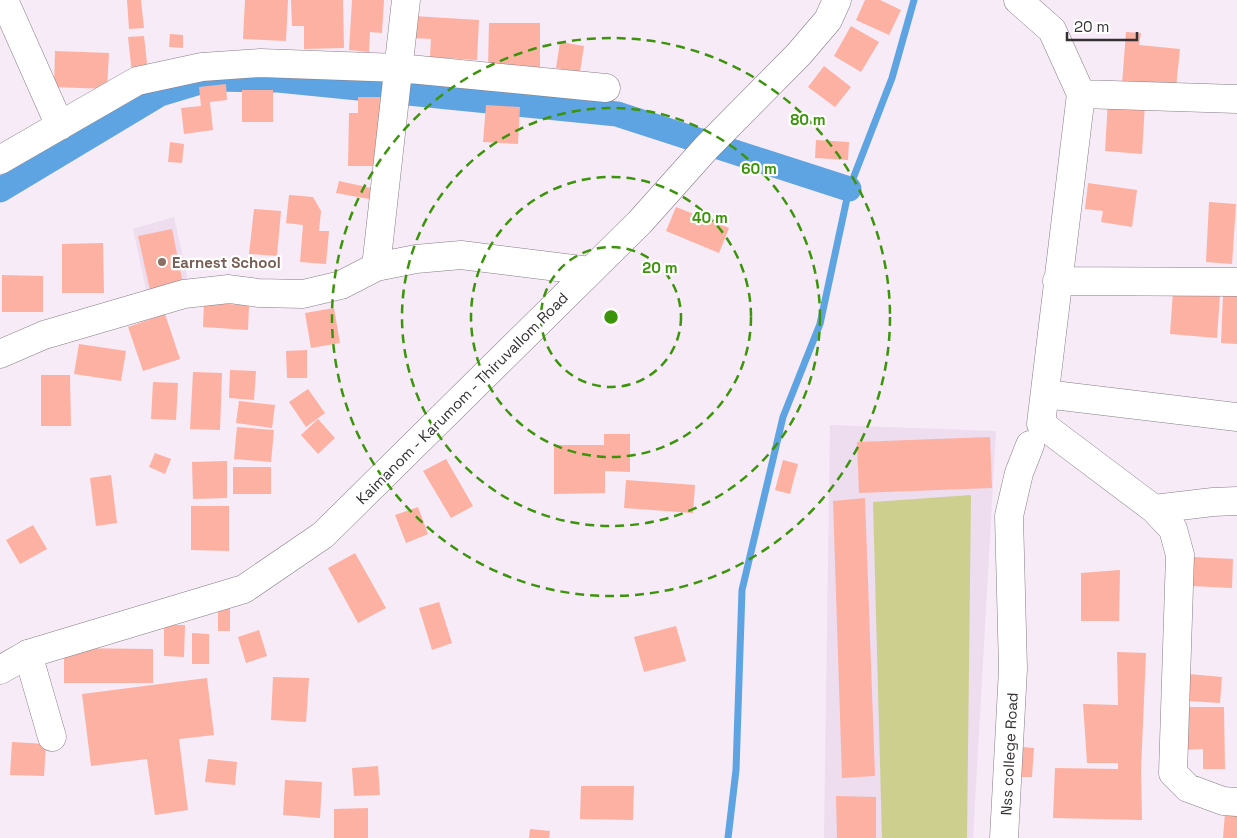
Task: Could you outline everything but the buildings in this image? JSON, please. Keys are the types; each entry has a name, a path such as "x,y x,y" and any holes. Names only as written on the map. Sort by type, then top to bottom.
{"street":[{"path":"4,0 60,126"},
{"path":"376,267 406,0"},
{"name":"Kaimanom - Karumom - Thiruvallom Road","path":"0,670 28,654 244,588 323,535 640,222 710,144 799,54 828,20 837,0"},
{"path":"1018,0 1052,30 1080,94 1040,424 1154,510 1172,529 1180,555 1173,773 1188,788 1223,802 1237,802"},
{"path":"0,160 136,81 202,67 260,63 397,84 606,88"},
{"path":"1080,94 1237,98"},
{"path":"0,354 44,335 184,294 229,289 258,293 303,294 341,285 376,267 416,259 461,255 590,271"},
{"path":"1057,281 1237,282"},
{"path":"1045,394 1237,417"},
{"name":"Nss college Road","path":"1004,838 1013,669 1009,516 1019,473 1030,444"},
{"path":"1154,510 1213,502 1237,502"},
{"path":"28,654 52,737"}],"shaded area":[{"name":"Earnest School","path":"174,217 189,285 147,294 133,229"},
{"path":"830,425 996,431 973,838 824,838"}],"green space":[{"path":"971,495 967,838 882,838 873,502"}],"waterway":[{"path":"728,838 736,770 742,590 783,417 820,324 849,189 892,78 914,0"},
{"path":"0,190 160,94 210,79 278,80 617,114 849,189"}],"place":[{"name":"Earnest School","path":"162,262"}]}
